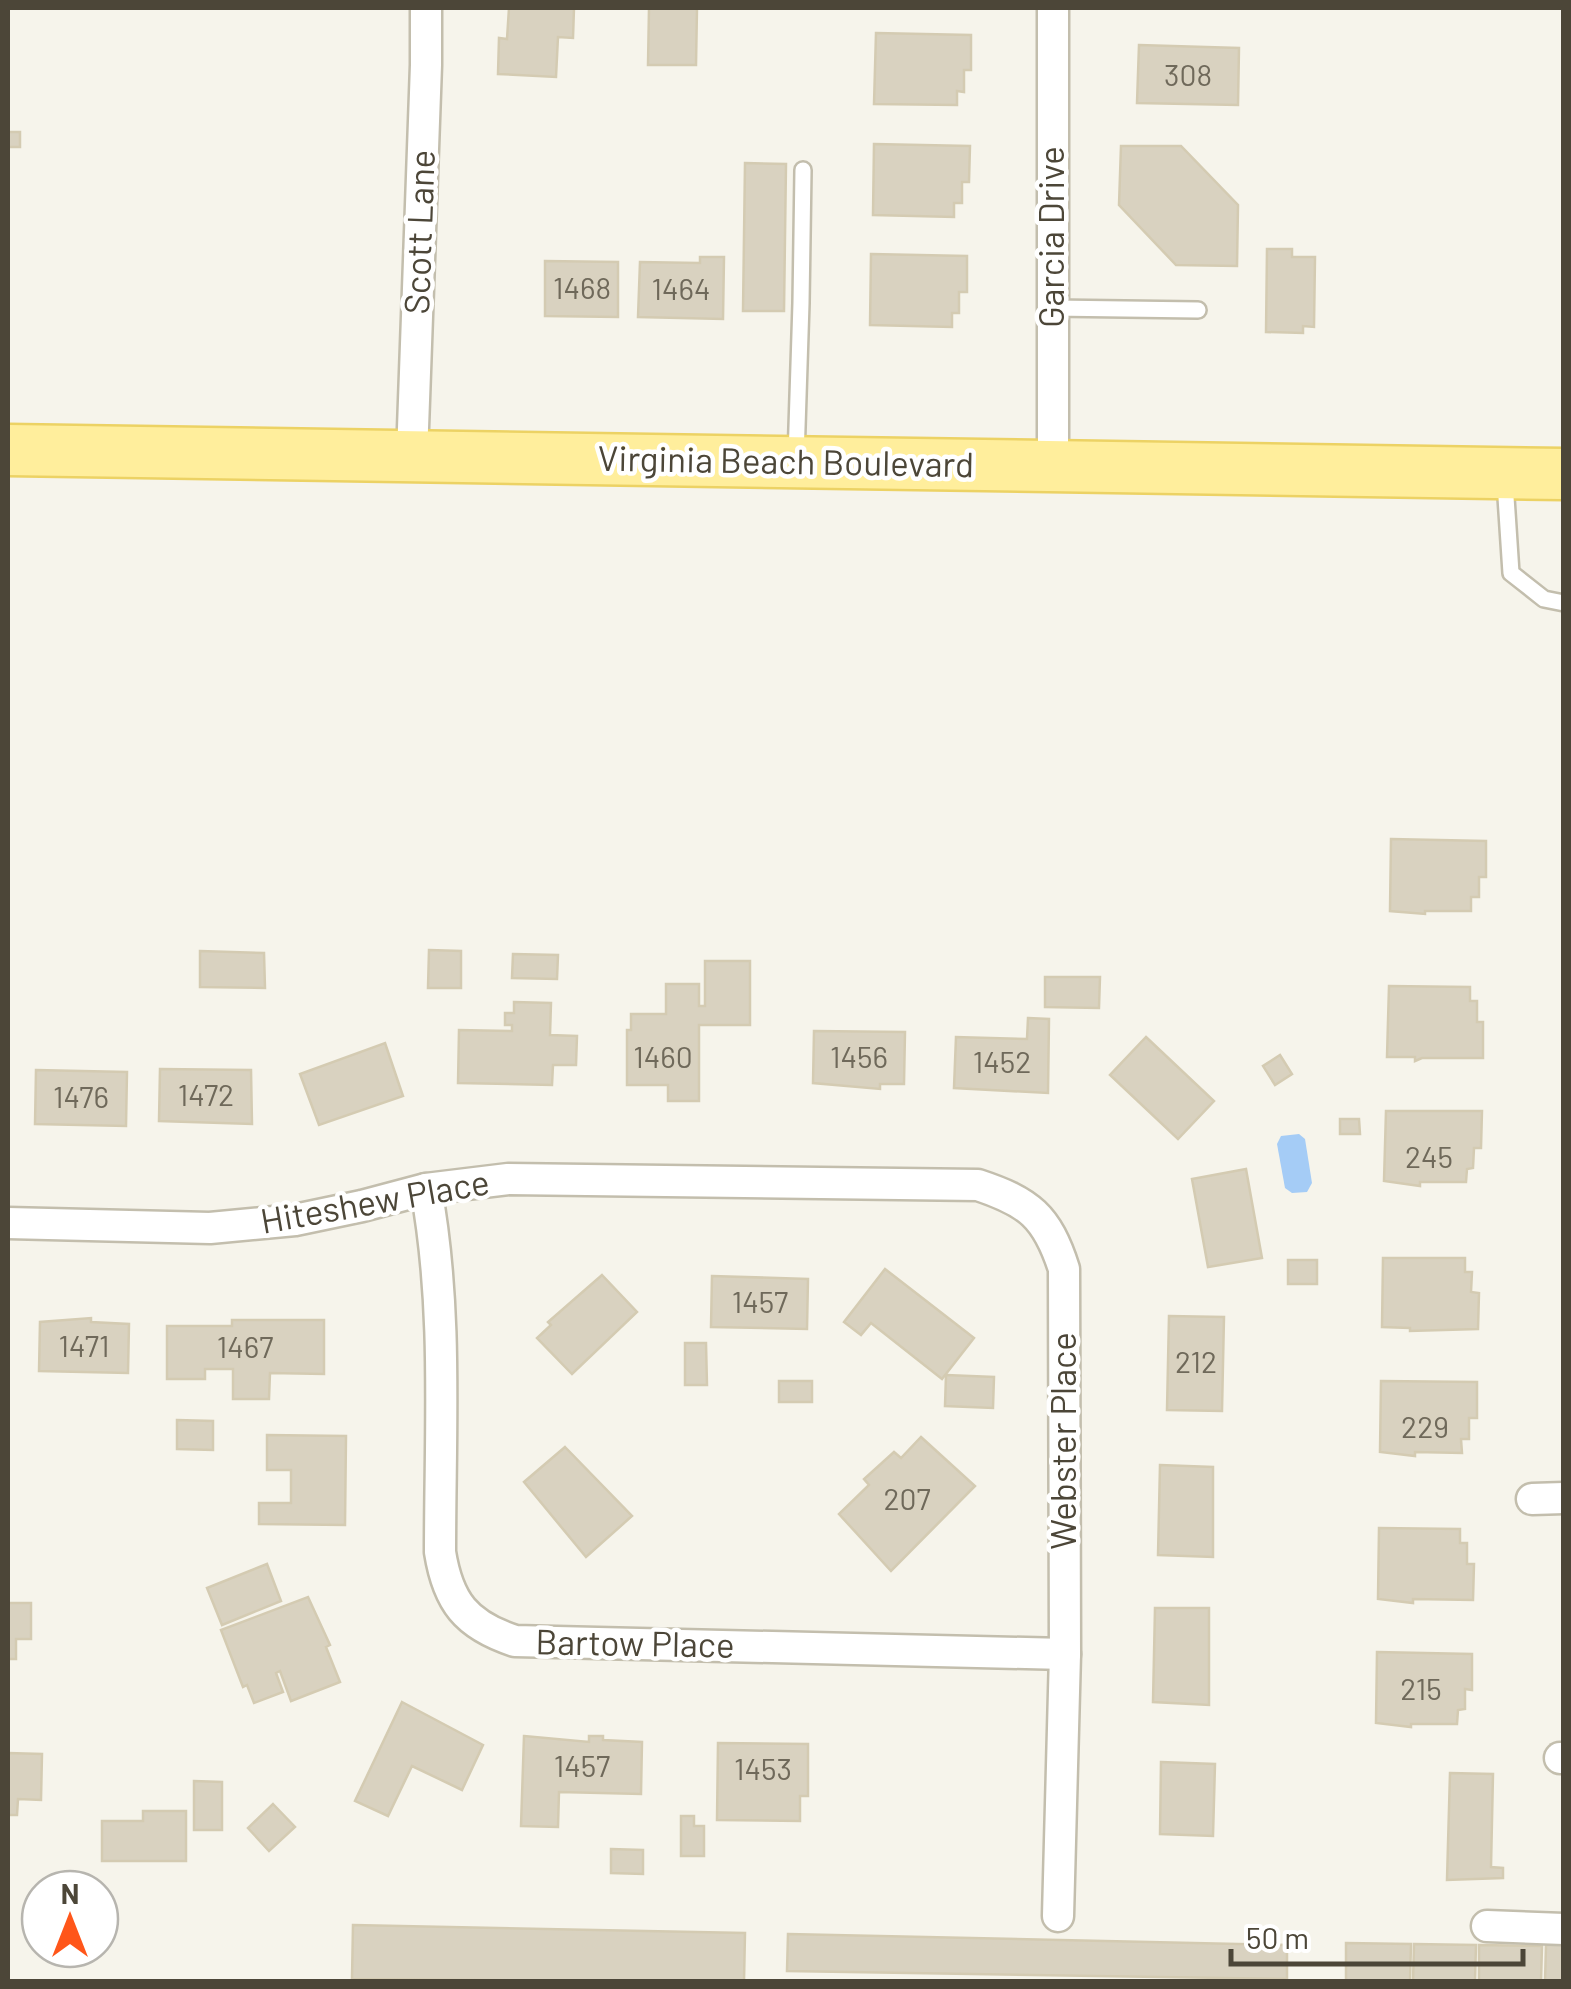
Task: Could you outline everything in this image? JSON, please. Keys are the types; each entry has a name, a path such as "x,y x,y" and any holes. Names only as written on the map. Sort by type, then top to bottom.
{"main road":[{"name":"Virginia Beach Boulevard","path":"8,450 1564,474"}],"street":[{"name":"Scott Lane","path":"412,456 426,8"},
{"name":"Garcia Drive","path":"1052,8 1052,466"},
{"name":"Hiteshew Place","path":"8,1223 210,1228 295,1220 426,1189 508,1179 802,1184"},
{"name":"Webster Place","path":"802,1184 978,1185 1012,1197 1036,1215 1055,1240 1064,1268 1065,1654 1058,1916"},
{"name":"Bartow Place","path":"426,1189 440,1307 440,1552 444,1580 458,1606 474,1622 515,1641 1065,1654"},
{"path":"1532,1499 1564,1498"},
{"path":"1487,1926 1564,1929"}],"lane":[{"path":"796,462 803,170"},
{"path":"1052,308 1198,310"},
{"path":"1504,473 1512,573 1544,599 1564,603"}],"water":[{"path":"1299,1134 1305,1139 1312,1183 1307,1192 1292,1193 1285,1188 1277,1144 1281,1136"}],"building":[{"path":"509,8 574,8 573,38 558,37 556,77 498,74 499,38 507,39"},
{"path":"649,8 697,8 696,65 648,65"},
{"path":"876,33 971,35 971,70 964,70 964,92 957,91 957,105 874,104"},
{"path":"1139,45 1239,48 1238,105 1137,103"},
{"path":"8,132 20,132 20,147 8,147"},
{"path":"874,144 970,146 969,182 962,182 962,203 954,203 954,217 873,215"},
{"path":"1121,146 1181,146 1238,205 1237,266 1176,265 1119,205"},
{"path":"745,163 786,164 784,311 743,311"},
{"path":"1267,249 1292,249 1292,257 1315,257 1314,327 1303,326 1303,333 1266,332"},
{"path":"871,254 967,256 967,292 959,292 959,313 952,313 952,327 870,325"},
{"path":"700,257 724,257 723,319 638,317 640,262 700,263"},
{"path":"545,261 618,262 618,317 545,316"},
{"path":"1391,839 1486,841 1486,877 1479,877 1479,897 1471,897 1471,911 1390,911"},
{"path":"429,950 461,951 461,988 428,988"},
{"path":"200,951 264,953 265,988 200,987"},
{"path":"513,954 558,955 557,979 512,978"},
{"path":"705,961 750,961 750,1025 699,1025 699,1101 668,1101 668,1085 627,1085 627,1030 631,1030 631,1014 666,1014 666,984 699,984 699,1006 705,1006"},
{"path":"1045,977 1100,977 1099,1008 1045,1007"},
{"path":"1389,986 1470,987 1470,1001 1477,1001 1477,1022 1483,1022 1483,1058 1415,1061 1415,1057 1387,1057"},
{"path":"514,1002 551,1003 550,1035 577,1036 576,1065 553,1065 552,1085 458,1083 459,1030 512,1031 512,1025 505,1025 505,1013 514,1013"},
{"path":"1028,1018 1049,1019 1048,1093 954,1088 956,1037 1027,1039"},
{"path":"814,1031 905,1032 904,1084 880,1084 880,1089 813,1083"},
{"path":"1146,1037 1214,1101 1178,1139 1110,1075"},
{"path":"385,1043 403,1096 319,1125 300,1074"},
{"path":"1280,1055 1292,1074 1275,1085 1263,1066"},
{"path":"160,1069 251,1070 252,1124 159,1121"},
{"path":"36,1070 127,1072 126,1126 35,1124"},
{"path":"1386,1111 1482,1111 1481,1148 1474,1148 1473,1168 1467,1169 1466,1182 1420,1182 1420,1186 1384,1181"},
{"path":"1340,1119 1359,1119 1360,1134 1340,1134"},
{"path":"1246,1169 1262,1258 1208,1267 1192,1179"},
{"path":"1383,1258 1465,1258 1465,1272 1472,1272 1471,1292 1479,1293 1478,1329 1410,1331 1382,1327"},
{"path":"1288,1260 1317,1260 1317,1284 1288,1284"},
{"path":"885,1269 974,1338 942,1379 871,1323 861,1335 844,1322"},
{"path":"602,1275 637,1312 572,1374 537,1338 551,1325 548,1322"},
{"path":"712,1276 808,1279 807,1329 711,1327"},
{"path":"1169,1316 1224,1317 1222,1411 1167,1410"},
{"path":"91,1318 91,1322 129,1324 128,1373 39,1371 40,1322"},
{"path":"232,1320 324,1320 324,1374 270,1373 269,1399 233,1399 233,1369 205,1369 205,1379 167,1379 167,1326 232,1326"},
{"path":"685,1343 706,1343 707,1385 685,1385"},
{"path":"946,1375 994,1377 993,1408 945,1406"},
{"path":"779,1381 812,1381 812,1402 779,1402"},
{"path":"1381,1381 1477,1382 1477,1418 1469,1418 1469,1439 1461,1439 1462,1453 1415,1452 1415,1456 1380,1452"},
{"path":"177,1420 213,1421 213,1450 177,1449"},
{"path":"267,1435 346,1436 345,1525 259,1524 259,1503 291,1503 291,1470 267,1470"},
{"path":"921,1437 975,1486 891,1571 839,1514 869,1485 864,1479 894,1452 901,1458"},
{"path":"565,1447 632,1516 586,1557 524,1482"},
{"path":"1160,1465 1213,1467 1213,1557 1158,1555"},
{"path":"1379,1528 1460,1529 1460,1543 1467,1543 1467,1564 1474,1564 1473,1600 1413,1599 1413,1603 1378,1599"},
{"path":"267,1564 281,1601 222,1625 207,1588"},
{"path":"308,1597 330,1645 326,1647 340,1682 291,1701 280,1671 276,1673 283,1692 254,1703 247,1685 243,1687 221,1630"},
{"path":"8,1603 31,1603 31,1639 16,1639 16,1659 8,1659"},
{"path":"1155,1608 1209,1608 1209,1705 1153,1702"},
{"path":"1377,1652 1472,1654 1472,1690 1465,1689 1465,1709 1458,1710 1457,1724 1411,1727 1376,1723"},
{"path":"402,1702 483,1745 462,1790 412,1766 388,1816 355,1801"},
{"path":"524,1736 589,1742 589,1736 603,1736 603,1740 642,1742 641,1794 559,1792 558,1827 521,1826"},
{"path":"718,1743 808,1744 808,1796 800,1796 800,1821 717,1820"},
{"path":"8,1753 42,1754 41,1800 18,1799 17,1815 8,1815"},
{"path":"1161,1762 1215,1764 1213,1836 1160,1834"},
{"path":"1450,1773 1493,1774 1491,1867 1503,1868 1503,1878 1447,1880"},
{"path":"194,1781 222,1782 222,1830 194,1830"},
{"path":"273,1804 295,1827 269,1851 248,1828"},
{"path":"143,1811 186,1811 186,1861 102,1861 102,1821 143,1821"},
{"path":"681,1816 694,1816 694,1826 704,1826 704,1856 681,1856"},
{"path":"611,1849 643,1850 643,1874 611,1873"},
{"path":"353,1925 745,1933 744,1982 352,1979"},
{"path":"788,1934 1287,1945 1287,1979 787,1971"},
{"path":"1346,1943 1411,1944 1410,1982 1346,1982"},
{"path":"1414,1944 1476,1945 1475,1982 1413,1982"},
{"path":"1479,1945 1542,1946 1541,1982 1479,1982"},
{"path":"1546,1945 1564,1945 1564,1982 1545,1982"}]}
